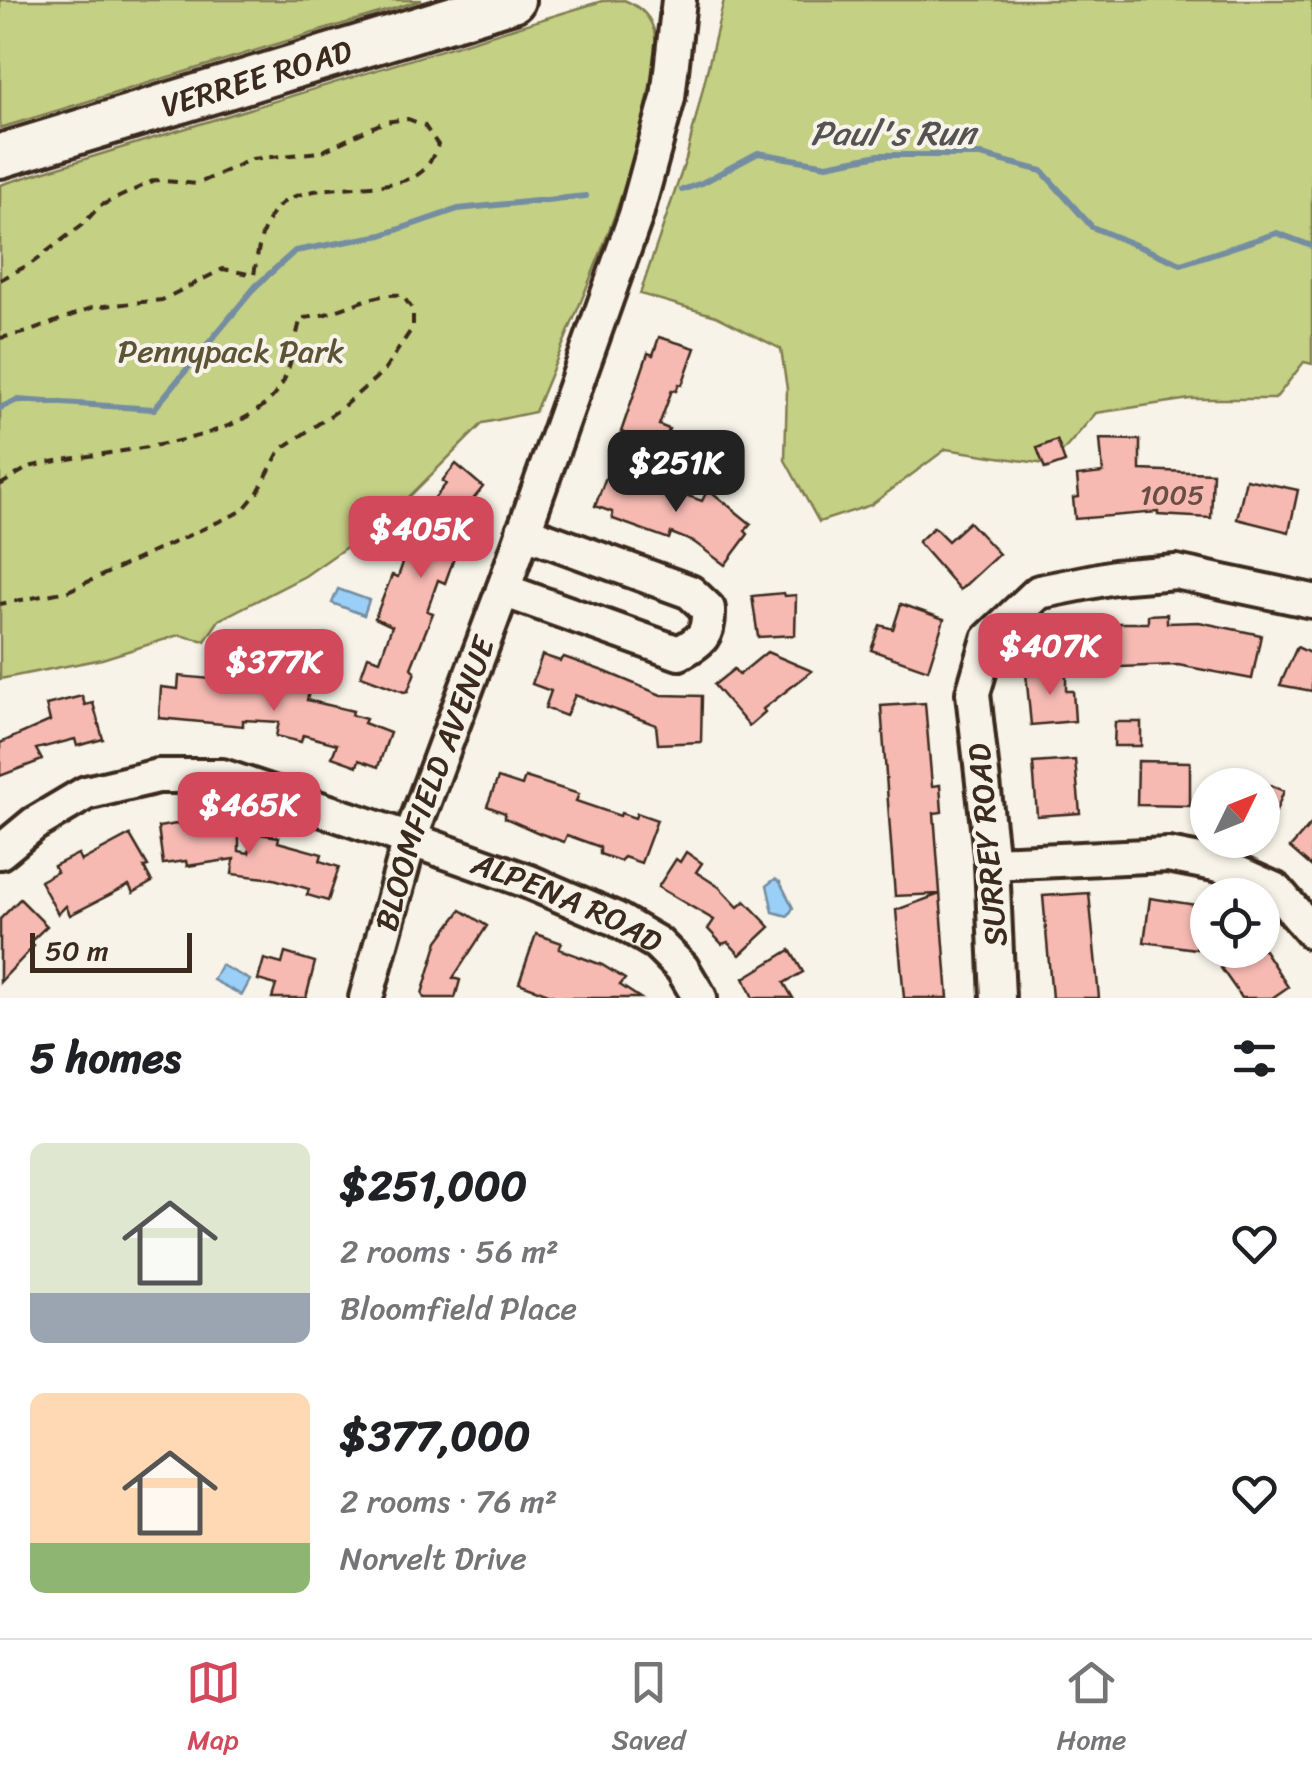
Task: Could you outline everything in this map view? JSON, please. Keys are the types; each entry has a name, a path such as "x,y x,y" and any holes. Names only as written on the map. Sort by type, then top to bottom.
{"main road":[{"name":"VERREE ROAD","path":"0,156 513,0"}],"street":[{"name":"BLOOMFIELD AVENUE","path":"366,998 410,839 636,215 668,98 679,0"},
{"path":"503,590 679,652 699,642 709,626 708,609 690,592 523,532"},
{"name":"SURREY ROAD","path":"998,998 992,863 973,693 989,639 1036,595 1114,576 1176,572 1312,600"},
{"name":"ALPENA ROAD","path":"0,852 34,824 86,793 158,776 222,776 410,839 616,919 657,944 682,968 700,998"},
{"path":"992,863 1168,855 1220,865 1276,890 1312,932"}],"path":[{"path":"0,280 32,263 100,206 155,180 197,184 252,159 322,152 384,122 408,119 424,125 438,145 426,169 400,181 298,194 277,206 264,227 254,276 223,268 162,300 94,307 28,332 0,338"},
{"path":"0,485 29,467 196,438 244,418 270,400 283,382 301,318 321,317 381,294 402,295 413,310 414,327 384,371 340,409 280,450 258,492 242,511 68,591 0,604"}],"green space":[{"path":"0,0 422,0 0,128"},
{"name":"Pennypack Park","path":"624,0 647,16 655,39 641,128 601,252 535,412 483,423 408,498 365,534 305,576 219,620 205,641 179,635 102,659 0,679 0,185 602,1"},
{"path":"724,0 1312,0 1312,364 1304,362 1275,399 1190,399 1096,413 1051,465 946,449 871,505 819,522 785,460 787,389 781,349 716,316 640,294 686,159"}],"water":[{"path":"338,589 369,600 364,615 332,603"},
{"path":"775,879 793,908 788,916 773,912 767,885"},
{"path":"221,965 250,980 242,995 213,980"}],"building":[{"path":"659,337 695,348 682,385 672,390 659,425 669,429 664,445 621,432 648,353 653,355"},
{"path":"1100,439 1140,440 1140,470 1213,473 1211,518 1158,512 1075,519 1077,476 1103,473"},
{"path":"1057,440 1065,462 1045,469 1037,448"},
{"path":"456,464 483,487 471,502 476,506 457,529 448,556 454,558 445,583 438,580 427,611 433,613 411,668 415,672 408,691 404,692 361,676 368,656 380,660 392,626 375,618 392,575 398,577 419,517 446,484 442,481"},
{"path":"633,476 702,501 708,489 751,524 745,531 748,534 725,565 694,542 671,533 669,539 613,519 612,512 595,506 606,477 630,486"},
{"path":"1246,479 1298,490 1289,532 1237,519"},
{"path":"969,522 999,554 960,590 918,542 934,527 948,541"},
{"path":"796,595 795,635 758,637 752,596"},
{"path":"901,604 944,619 928,670 871,650 880,625 893,629"},
{"path":"1167,614 1167,623 1199,622 1261,635 1252,679 1178,665 1120,667 1119,623 1148,623 1148,615"},
{"path":"1297,647 1312,654 1312,691 1280,685"},
{"path":"767,652 812,671 763,709 765,712 749,726 714,685 734,669 739,675"},
{"path":"542,655 560,661 564,657 661,695 702,696 701,742 658,744 656,725 575,695 566,716 545,708 551,691 532,684"},
{"path":"1066,669 1066,691 1073,691 1075,721 1031,725 1026,673"},
{"path":"223,674 244,675 244,683 309,692 307,700 353,711 352,715 366,719 364,723 390,733 378,767 359,760 357,766 332,757 337,744 303,735 301,742 276,736 279,722 243,720 243,726 159,718 161,687 178,689 179,676 222,680"},
{"path":"82,696 85,705 93,703 103,739 77,746 75,739 36,749 42,760 0,776 0,743 50,721 46,705"},
{"path":"925,703 932,786 940,785 942,812 934,813 948,998 904,998 896,910 940,894 895,896 881,706"},
{"path":"1115,722 1141,722 1141,746 1114,746"},
{"path":"1075,760 1080,813 1037,816 1033,763"},
{"path":"1138,761 1190,762 1190,806 1137,805"},
{"path":"525,777 579,794 576,801 620,816 621,813 635,818 637,813 657,820 641,863 600,854 600,847 567,835 564,842 539,833 487,806 498,778 522,786"},
{"path":"183,823 184,830 214,826 239,829 239,851 249,853 253,833 279,837 278,842 322,854 320,861 339,867 328,901 307,895 309,889 274,879 232,874 234,859 187,866 186,861 163,864 158,827"},
{"path":"1312,823 1312,867 1290,848"},
{"path":"130,835 148,866 144,867 152,882 133,893 129,885 70,915 66,906 58,914 40,881 57,872 54,866 78,854 81,861"},
{"path":"686,852 702,863 696,872 719,887 738,907 745,901 770,927 740,955 708,929 714,920 658,887 676,859 680,862"},
{"path":"1089,893 1099,998 1052,998 1043,896"},
{"path":"1150,898 1190,904 1190,948 1144,942"},
{"path":"20,899 47,926 0,982 0,919"},
{"path":"461,910 487,926 453,978 460,980 455,998 424,998 438,941"},
{"path":"536,934 562,943 559,949 602,965 625,979 620,985 640,998 559,998 519,983"},
{"path":"790,950 803,972 784,983 793,998 753,998 744,978"},
{"path":"285,953 315,962 306,998 272,998 276,985 258,980 264,959 282,964"},
{"path":"1221,968 1276,968 1288,987 1272,998 1242,998"}],"waterway":[{"name":"Paul's Run","path":"682,190 758,153 827,165 879,155 981,155 1042,171 1092,227 1181,264 1277,233 1312,246"},
{"name":"Paul's Run","path":"0,408 17,400 154,409 256,286 295,251 382,235 458,209 586,196"}]}
